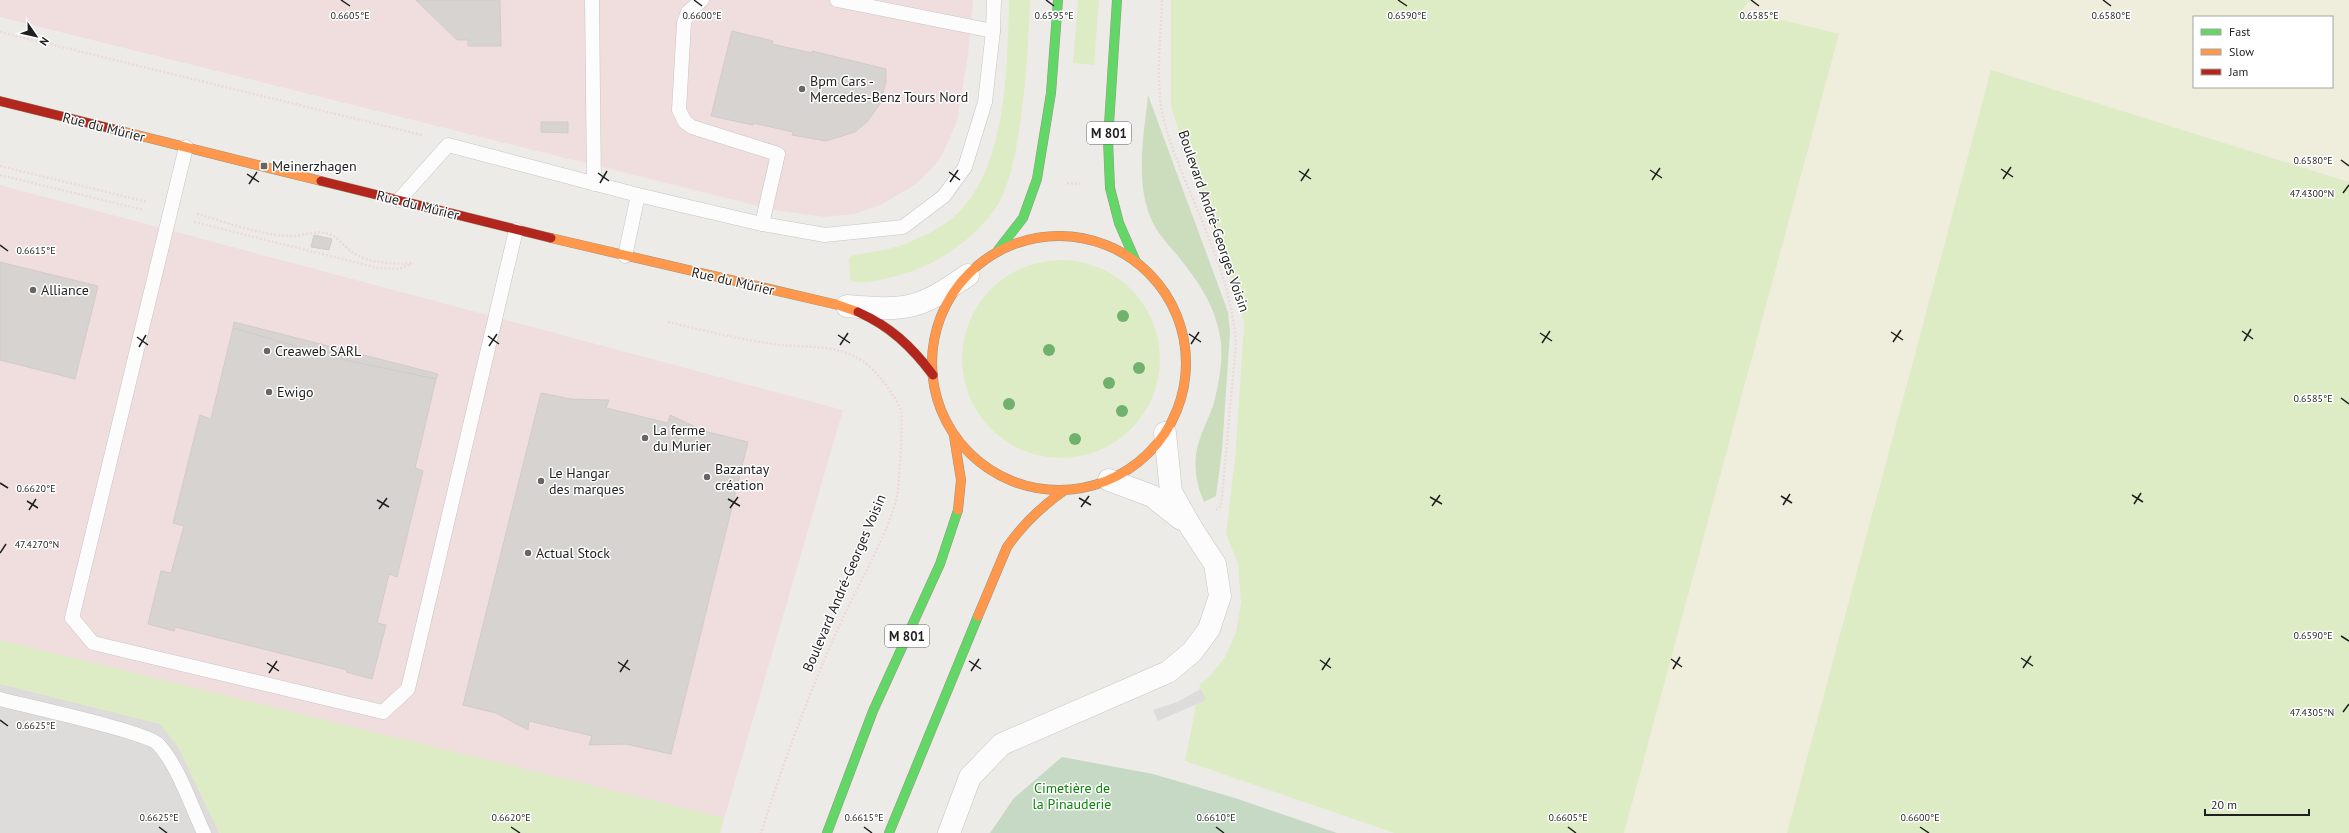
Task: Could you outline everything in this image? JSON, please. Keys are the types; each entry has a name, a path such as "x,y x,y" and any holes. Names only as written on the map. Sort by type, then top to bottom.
{"main road":[{"name":"M 801","path":"995,254 1030,240 1067,236 1104,244 1136,262 1163,289 1180,323 1184,342 1185,380 1174,416 1165,433 1140,461 1126,472 1095,486 1065,490 1034,488 1004,479 978,462 954,434 936,396 932,375 934,339 947,305 968,275 995,254 1023,218 1037,179 1051,93 1058,0"},
{"name":"M 801","path":"1117,0 1108,140 1110,188 1119,223 1136,262"},
{"name":"Rue du Mûrier","path":"0,101 516,230 838,305 869,315 889,327 914,350 932,375"},
{"name":"M 801","path":"827,833 858,747 932,580 956,516 961,485 954,434"},
{"name":"M 801","path":"889,833 922,747 1007,547 1030,517 1042,506 1065,490"}],"street":[{"name":"Rue du Mûrier","path":"838,305 889,310 916,306 936,297 968,275"},
{"path":"949,833 970,777 1002,744 1168,672 1192,652 1209,629 1220,596 1216,564 1192,529 1171,492 1165,433"},
{"path":"1109,480 1152,496 1169,508 1192,529"}],"lane":[{"path":"592,0 594,184"},
{"path":"702,0 688,12 684,23 679,110 685,122 692,127 778,154 762,224"},
{"path":"837,0 993,31"},
{"path":"399,200 448,145 594,184 762,224 825,235 903,227 944,196 966,167 985,102 993,31 994,0"},
{"path":"186,147 72,618 93,644 383,712 408,689 516,230"},
{"path":"625,256 638,195"},
{"path":"0,699 127,732 157,743 169,759 204,833"}],"path":[{"name":"Boulevard André-Georges Voisin","path":"1162,0 1160,83 1165,124 1226,288 1234,318 1236,344 1221,506 1212,513"},
{"path":"0,32 424,136 448,145"},
{"path":"0,166 171,212 378,268 398,269 414,263 395,264 361,257 354,254 329,234 312,232 290,236 275,234 171,212 0,174"},
{"path":"1062,182 1082,185"},
{"name":"Boulevard André-Georges Voisin","path":"668,322 725,336 775,345 842,350 865,362 888,387 901,411 897,496 884,530 835,635 778,778 761,833"}],"shaded area":[{"path":"0,0 973,0 973,3 968,55 957,121 944,151 935,165 916,184 881,205 854,214 824,217 774,210 0,17"},
{"path":"1750,0 2349,0 2349,182 1991,70 1787,833 1624,833 1838,34 1741,10"},
{"path":"0,185 843,410 720,833 0,833"},
{"path":"0,684 160,724 178,747 219,833 0,833"},
{"path":"1201,689 1206,700 1158,721 1153,710 1177,702"}],"green space":[{"path":"1009,0 1030,0 1028,47 1026,76 1013,164 1006,188 997,206 980,228 969,238 932,263 906,273 878,281 856,282 850,280 849,259 851,256 898,246 913,241 933,231 940,227 962,208 979,184 991,156 999,124 1007,59"},
{"path":"1078,0 1099,0 1094,65 1073,63"},
{"path":"1171,0 1750,0 1742,10 1839,34 1624,833 1394,833 1185,761 1200,684 1210,676 1225,657 1236,632 1241,603 1238,564 1226,534 1235,459 1244,324 1236,289 1202,204 1171,107"},
{"path":"1991,70 2349,182 2349,833 1787,833"},
{"path":"1148,95 1228,312 1230,332 1222,450 1216,496 1204,502 1196,476 1195,462 1200,438 1213,406 1217,391 1221,367 1221,343 1216,318 1200,285 1158,232 1147,208 1142,176 1142,160"},
{"path":"1061,260 1090,264 1108,272 1131,289 1148,312 1156,330 1160,359 1156,388 1148,406 1131,429 1108,446 1090,454 1061,458 1032,454 1014,446 991,429 974,406 966,388 962,359 966,330 974,312 991,289 1014,272 1032,264"},
{"path":"0,640 724,818 720,833 219,833 178,747 160,724 0,684"},
{"name":"Cimetière de la Pinauderie","path":"1062,757 1153,774 1235,798 1337,833 990,833 1014,798"}],"building":[{"path":"416,0 500,0 501,46 468,46 468,40 457,40"},
{"name":"Bpm Cars - Mercedes-Benz Tours Nord","path":"732,31 773,41 772,44 812,53 812,51 886,69 886,82 880,104 867,122 855,132 826,141 792,135 793,132 753,123 753,125 711,116"},
{"path":"541,122 568,122 568,133 541,132"},
{"path":"314,235 332,239 329,250 311,247"},
{"path":"0,262 98,286 75,379 0,360"},
{"path":"234,322 438,374 436,379 335,358 233,328"},
{"path":"233,328 335,358 436,379 415,468 423,471 397,577 389,574 377,623 386,625 372,679 346,672 347,670 175,627 174,631 148,624 161,571 171,573 184,526 173,523 200,415 211,419"},
{"path":"541,393 571,399 609,400 606,408 668,423 670,415 704,431 748,442 671,754 626,744 589,745 592,736 529,721 528,730 496,713 463,705"}],"traffic: fast":[{"path":"998,250 1023,218 1037,179 1051,93 1058,0"},
{"path":"1117,0 1108,140 1110,188 1119,223 1136,262"},
{"path":"827,833 873,711 940,564 958,510"},
{"path":"889,833 978,616"}],"traffic: slow":[{"path":"117,130 321,181"},
{"path":"1059,236 1084,239 1108,246 1130,257 1149,273 1165,292 1176,314 1183,338 1186,363 1183,388 1176,412 1165,434 1149,453 1130,469 1108,480 1084,487 1059,490 1034,487 1010,480 988,469 969,453 953,434 942,412 935,388 932,363 935,338 942,314 953,292 969,273 988,257 1010,246 1034,239 1059,236"},
{"path":"551,238 838,305 858,312"},
{"path":"954,436 961,480 958,510"},
{"path":"978,616 1007,547 1033,516 1048,502 1065,490"}],"traffic: jam":[{"path":"0,101 117,130"},
{"path":"321,181 551,238"},
{"path":"858,312 880,324 900,338 917,355 933,375"}],"place":[{"name":"Bpm Cars - Mercedes-Benz Tours Nord","path":"802,89"},
{"name":"Meinerzhagen","path":"264,166"},
{"name":"Alliance","path":"33,290"},
{"name":"Creaweb SARL","path":"267,351"},
{"name":"Ewigo","path":"269,392"},
{"name":"La ferme du Murier","path":"645,438"},
{"name":"Bazantay création","path":"707,477"},
{"name":"Le Hangar des marques","path":"541,481"},
{"name":"Actual Stock","path":"528,553"}]}
